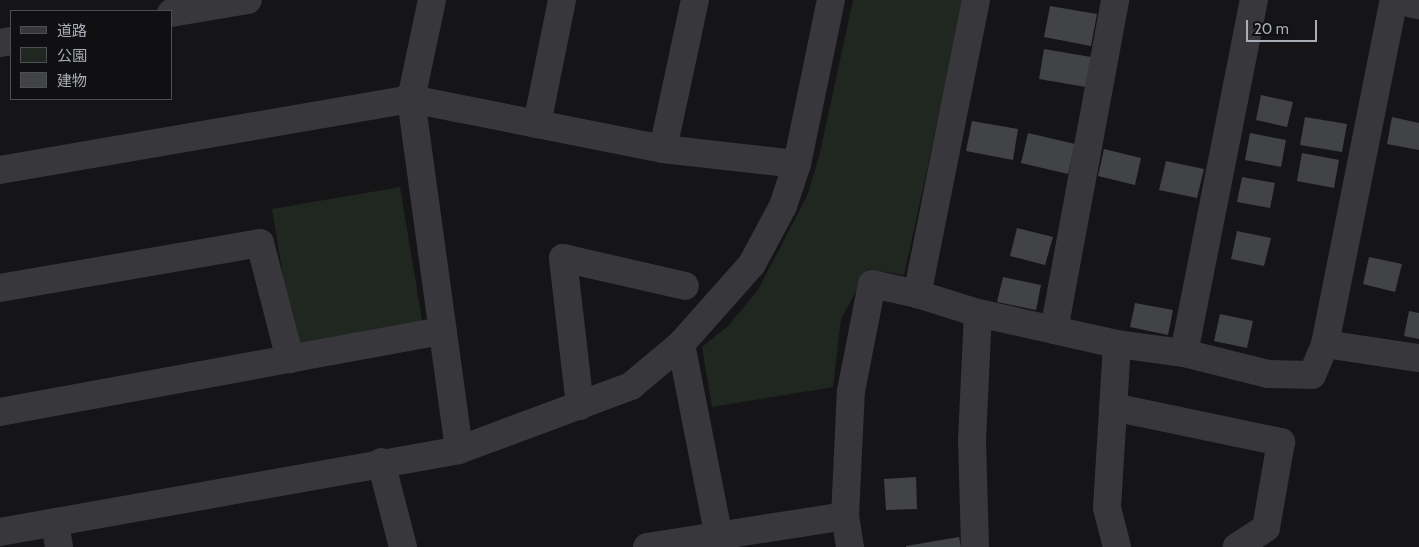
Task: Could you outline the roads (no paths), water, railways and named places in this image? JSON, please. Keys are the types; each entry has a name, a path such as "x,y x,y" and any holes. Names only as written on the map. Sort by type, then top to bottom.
{"street":[{"path":"172,13 248,0"},
{"path":"432,0 411,99 459,450"},
{"path":"537,124 562,0"},
{"path":"663,148 695,0"},
{"path":"0,532 57,535 381,462 459,450 631,386 680,344 752,264 783,206 797,164 831,0"},
{"path":"917,294 976,0"},
{"path":"1054,330 1114,0"},
{"path":"1184,353 1254,0"},
{"path":"850,547 845,516 851,391 872,284 917,294 978,313 1117,344 1184,353 1268,374 1312,375 1325,344 1394,0 1419,5"},
{"path":"0,170 411,99 663,148 797,164"},
{"path":"0,288 260,243 290,359"},
{"path":"580,406 563,258 685,286"},
{"path":"976,547 972,440 978,313"},
{"path":"0,412 443,331"},
{"path":"680,344 720,541"},
{"path":"1117,344 1107,508 1117,547"},
{"path":"1325,344 1419,358"},
{"path":"1114,407 1281,442 1266,528 1237,547"},
{"path":"381,462 403,547"},
{"path":"647,547 720,541 845,516"}]}
